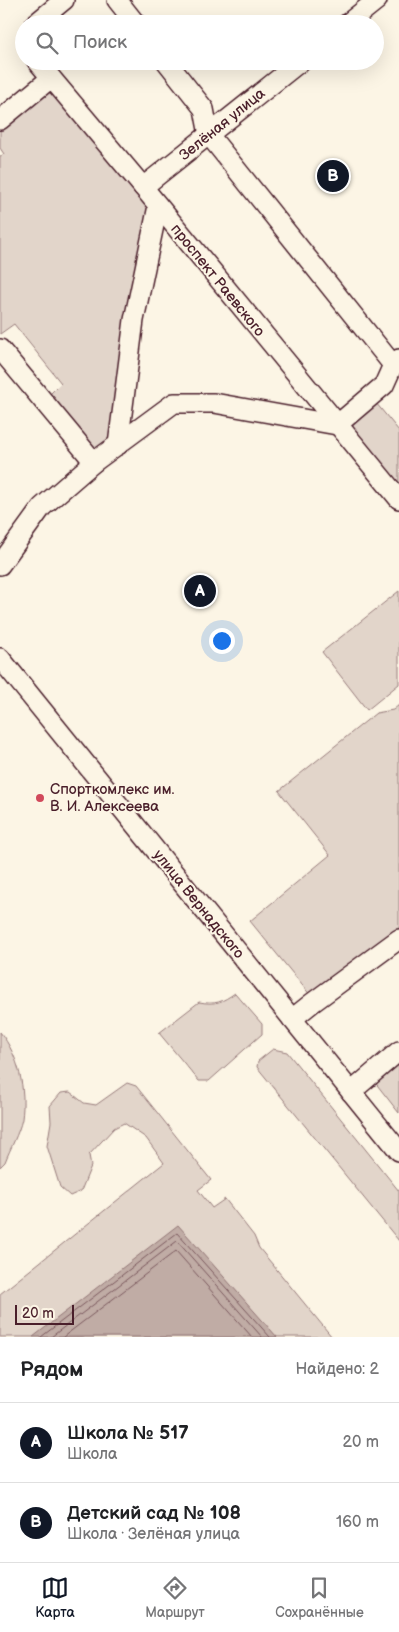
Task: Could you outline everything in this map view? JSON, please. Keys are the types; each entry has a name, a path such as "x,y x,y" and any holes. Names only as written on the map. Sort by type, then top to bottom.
{"street":[{"path":"46,15 64,0"},
{"path":"118,0 129,15"},
{"path":"358,15 377,0"},
{"name":"проспект Раевского","path":"44,70 399,499"},
{"path":"0,565 42,507 94,462 174,403 214,403 337,425 384,385 396,362 209,135 204,109 173,70"},
{"name":"Зелёная улица","path":"143,187 289,70"},
{"path":"0,120 51,78"},
{"path":"118,445 134,320 158,206"},
{"path":"0,349 94,462"},
{"name":"улица Вернадского","path":"0,658 399,1151"},
{"path":"292,1019 312,1003 396,946"},
{"path":"351,1092 399,1050"}],"shaded area":[{"path":"50,90 151,207 112,440 96,451 48,396 61,383 14,324 0,334 0,157 4,154 0,148 0,130"},
{"path":"376,403 399,431 399,488 349,429"},
{"path":"399,591 399,684 367,710 322,652"},
{"path":"399,705 399,929 311,996 250,921 330,855 279,791 376,713 393,710"},
{"path":"235,993 262,1024 262,1034 209,1081 199,1081 159,1033 199,1002 218,1002"},
{"path":"0,1032 7,1041 20,1073 23,1108 19,1130 5,1162 0,1167"},
{"path":"273,1049 287,1052 399,1191 399,1241 257,1067 258,1061"},
{"path":"399,1060 399,1113 374,1081"},
{"path":"127,1083 136,1086 211,1180 198,1190 212,1208 225,1199 254,1236 259,1248 332,1337 0,1337 0,1294 164,1163 146,1138 124,1123 114,1128 89,1155 91,1166 81,1191 70,1196 60,1187 47,1146 51,1122 50,1106 61,1093 70,1092 84,1103 96,1105"}],"water":[{"path":"178,1225 277,1337 33,1337"}],"place":[{"name":"Детский сад № 108","path":"333,176"},
{"name":"Школа № 517","path":"200,591"},
{"name":"Спорткомлекс им. В. И. Алексеева","path":"40,798"}]}
